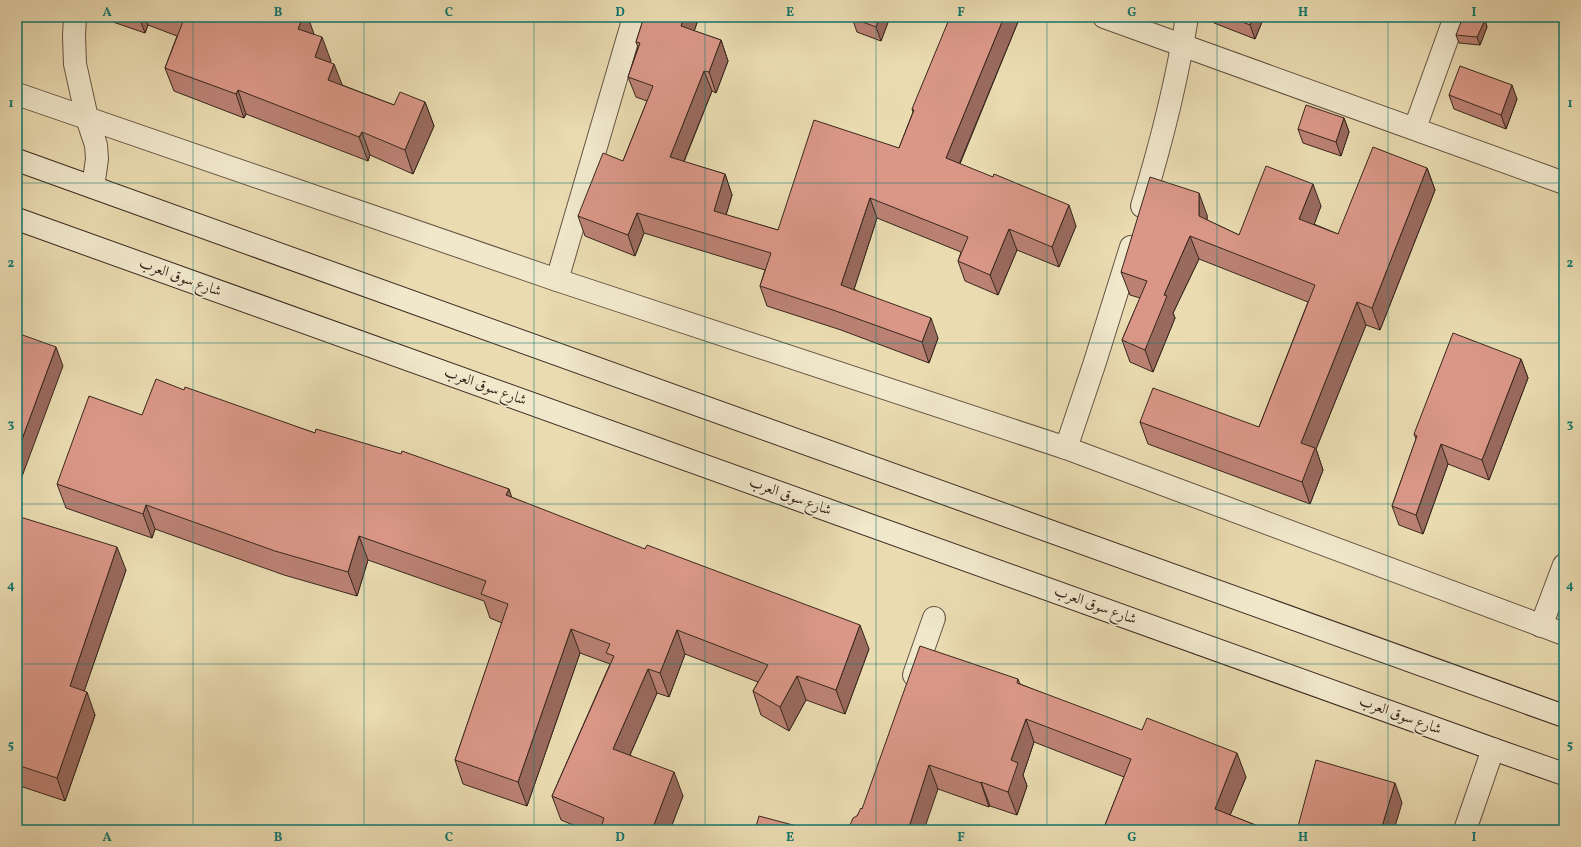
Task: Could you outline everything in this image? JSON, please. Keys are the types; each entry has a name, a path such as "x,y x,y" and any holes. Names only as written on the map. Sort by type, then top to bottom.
{"street":[{"path":"74,17 75,64 87,118 96,145 98,159 93,187"},
{"path":"557,280 634,17"},
{"path":"1104,17 1564,183"},
{"path":"1066,448 1094,365 1141,213 1168,113 1183,45 1187,17"},
{"path":"1415,128 1455,17"},
{"path":"17,94 557,280 1066,448 1564,634"},
{"path":"17,160 1564,716"},
{"name":"شارع سوق العرب","path":"17,219 1564,774"},
{"path":"1541,626 1564,565"},
{"path":"908,691 934,618"},
{"path":"1465,830 1493,749"}],"building":[{"path":"180,17 303,17 298,29 322,37 315,57 334,64 328,80 394,105 400,92 425,102 405,150 362,132 359,137 238,90 236,94 165,68 184,19"},
{"path":"644,17 684,17 681,26 721,40 709,72 704,71 670,157 725,174 714,211 778,230 814,120 899,148 914,110 912,109 950,17 1004,17 946,158 993,177 994,174 1069,205 1052,247 1009,229 990,275 958,261 968,237 870,198 841,285 931,318 922,342 760,286 771,253 637,213 628,235 578,216 603,153 623,161 653,86 628,77 640,43 636,42"},
{"path":"852,17 880,17 876,27"},
{"path":"1230,17 1253,17 1250,25"},
{"path":"1463,17 1478,17 1485,20 1477,37 1456,35"},
{"path":"1460,66 1512,85 1501,115 1449,95"},
{"path":"1306,105 1344,118 1336,142 1298,129"},
{"path":"1373,147 1427,168 1372,308 1357,302 1301,443 1315,448 1302,482 1140,422 1153,388 1259,427 1315,285 1190,236 1164,295 1167,296 1145,350 1122,340 1147,281 1121,272 1150,177 1199,193 1199,216 1239,235 1266,166 1313,184 1299,219 1338,234"},
{"path":"17,333 56,347 17,453"},
{"path":"1453,333 1521,359 1482,460 1441,444 1416,515 1392,506 1417,436 1414,434"},
{"path":"156,379 184,390 185,387 315,433 316,429 401,454 402,451 509,489 506,495 645,549 647,545 860,625 836,690 797,676 780,707 753,691 768,665 677,630 660,673 648,669 613,749 674,772 652,830 600,830 604,818 552,796 614,656 606,653 610,644 571,629 518,782 455,760 508,604 481,594 486,581 359,536 348,572 275,551 146,505 143,514 57,484 89,396 142,415"},
{"path":"17,516 117,547 70,686 87,692 57,778 17,765"},
{"path":"920,646 1018,679 1017,683 1142,730 1147,718 1237,753 1215,809 1268,830 1118,830 1105,825 1131,759 1026,719 1011,760 1018,763 1008,792 929,765 909,827 916,830 848,830 853,818 857,816 861,808 862,809"},
{"path":"1316,760 1395,783 1381,830 1297,830"},
{"path":"759,816 804,828 803,830 755,830"}]}
